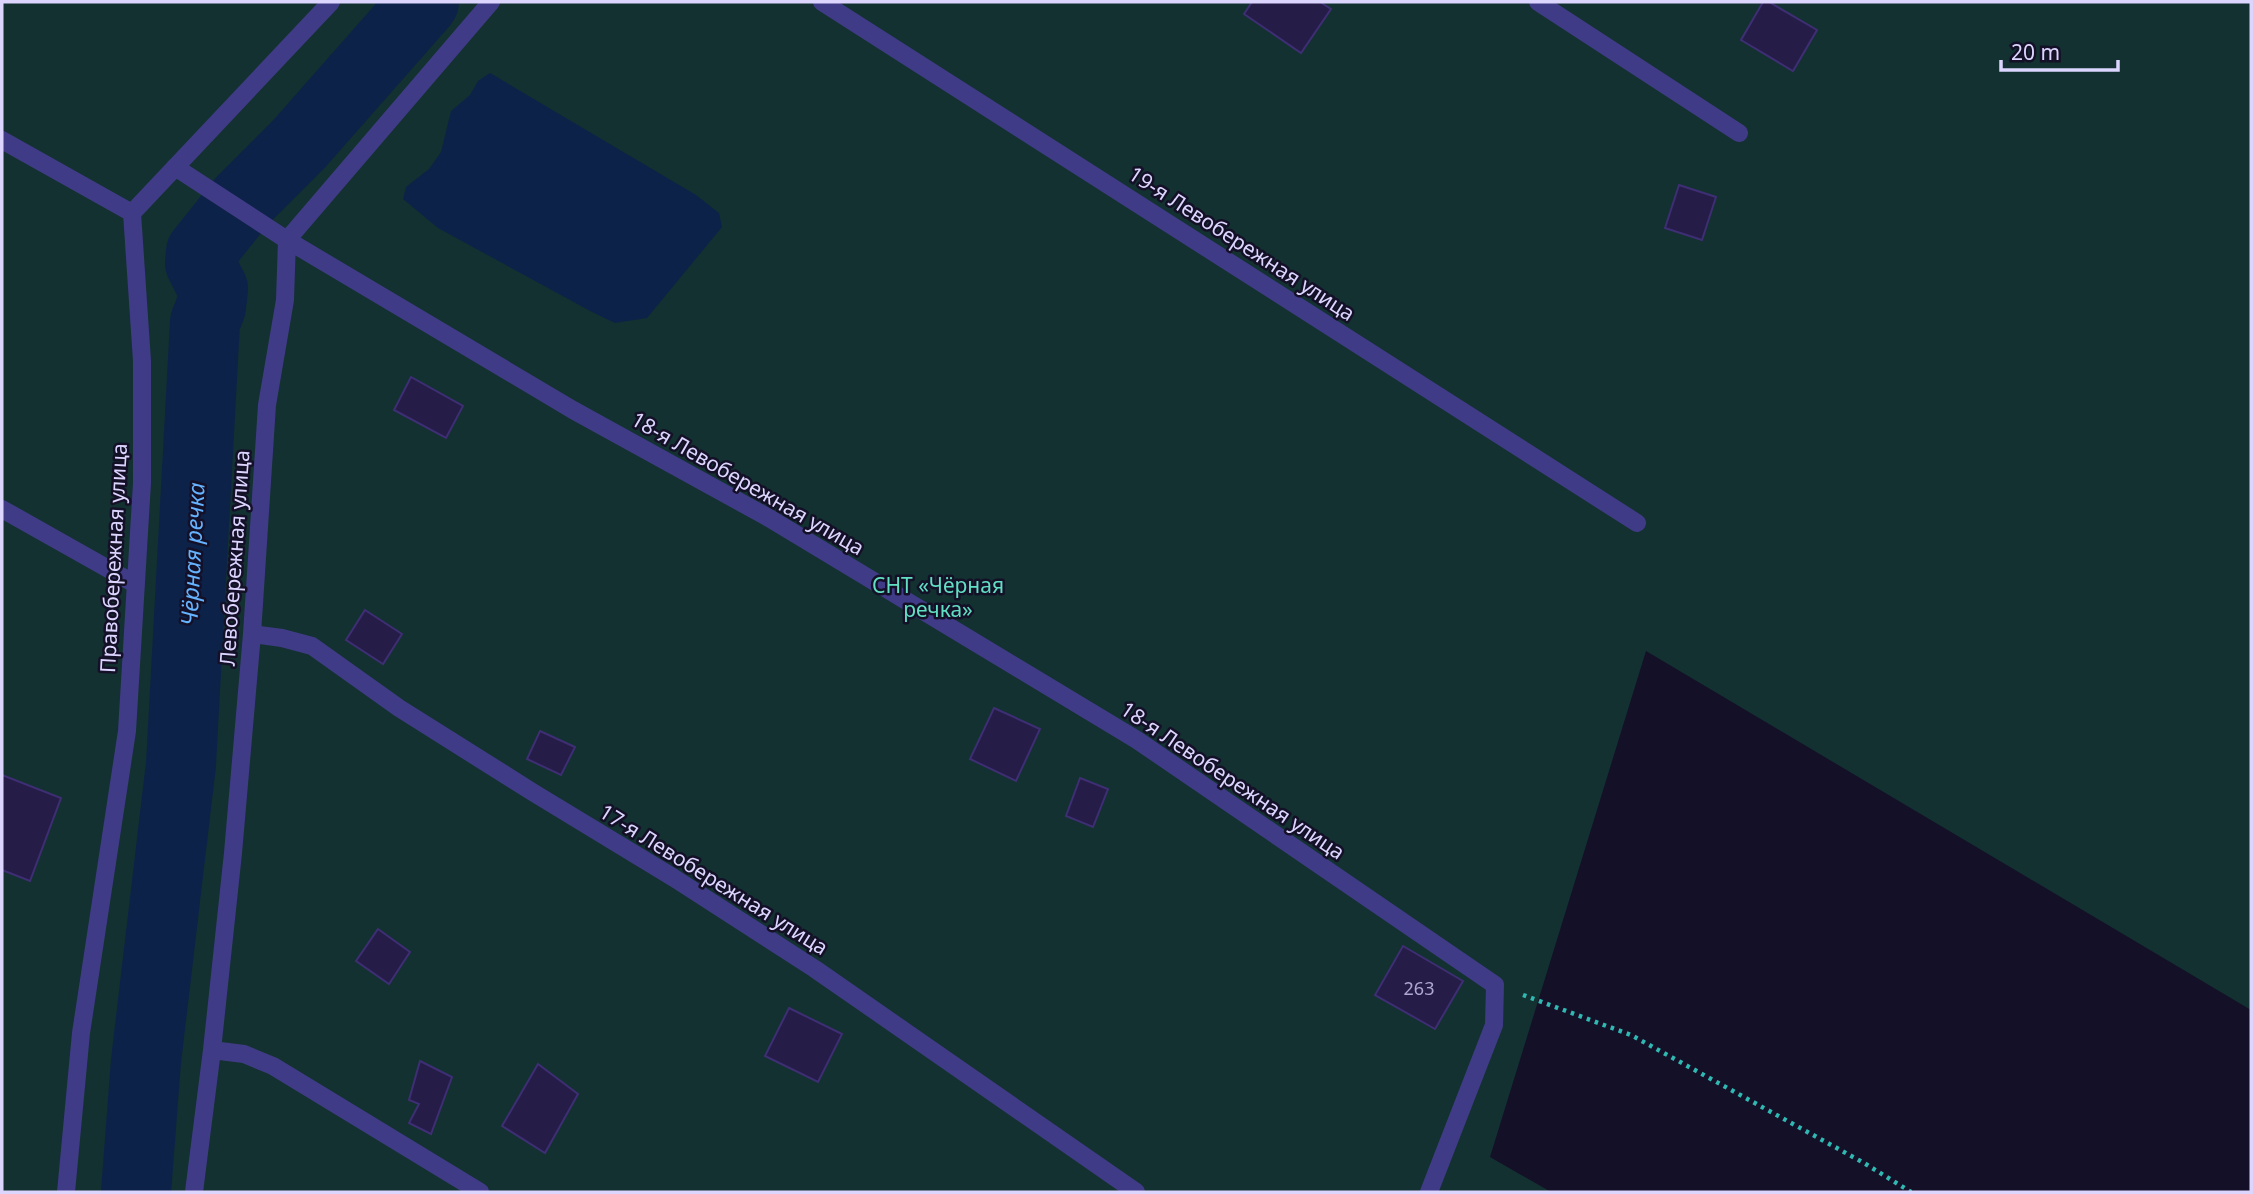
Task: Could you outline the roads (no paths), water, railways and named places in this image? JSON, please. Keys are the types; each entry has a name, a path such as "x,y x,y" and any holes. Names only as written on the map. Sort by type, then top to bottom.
{"street":[{"path":"2,140 132,213 331,2"},
{"path":"287,240 491,2"},
{"name":"19-я Левобережная улица","path":"822,2 1637,523"},
{"path":"1538,2 1739,133"},
{"name":"18-я Левобережная улица","path":"175,167 287,240 573,410 792,532 1137,740 1496,985 1494,1025 1429,1192"},
{"name":"Правобережная улица","path":"66,1192 81,1033 127,731 142,483 142,361 132,213"},
{"name":"Левобережная улица","path":"194,1192 212,1050 252,634 267,405 285,300 287,240"},
{"path":"2,509 135,584"},
{"name":"17-я Левобережная улица","path":"252,634 312,646 399,708 674,878 815,969 1136,1192"},
{"path":"212,1050 244,1054 273,1066 480,1192"}],"water":[{"path":"490,73 696,195 719,213 722,227 647,318 615,323 592,312 438,228 403,199 406,187 429,169 441,152 451,111 470,95 478,81"}],"waterway":[{"name":"Чёрная речка","path":"136,1192 146,1061 181,764 205,322 211,307 213,289 200,263 201,252 242,201 299,144 424,2"}],"park label":[{"name":"СНТ «Чёрная речка»","path":"938,597"}]}
